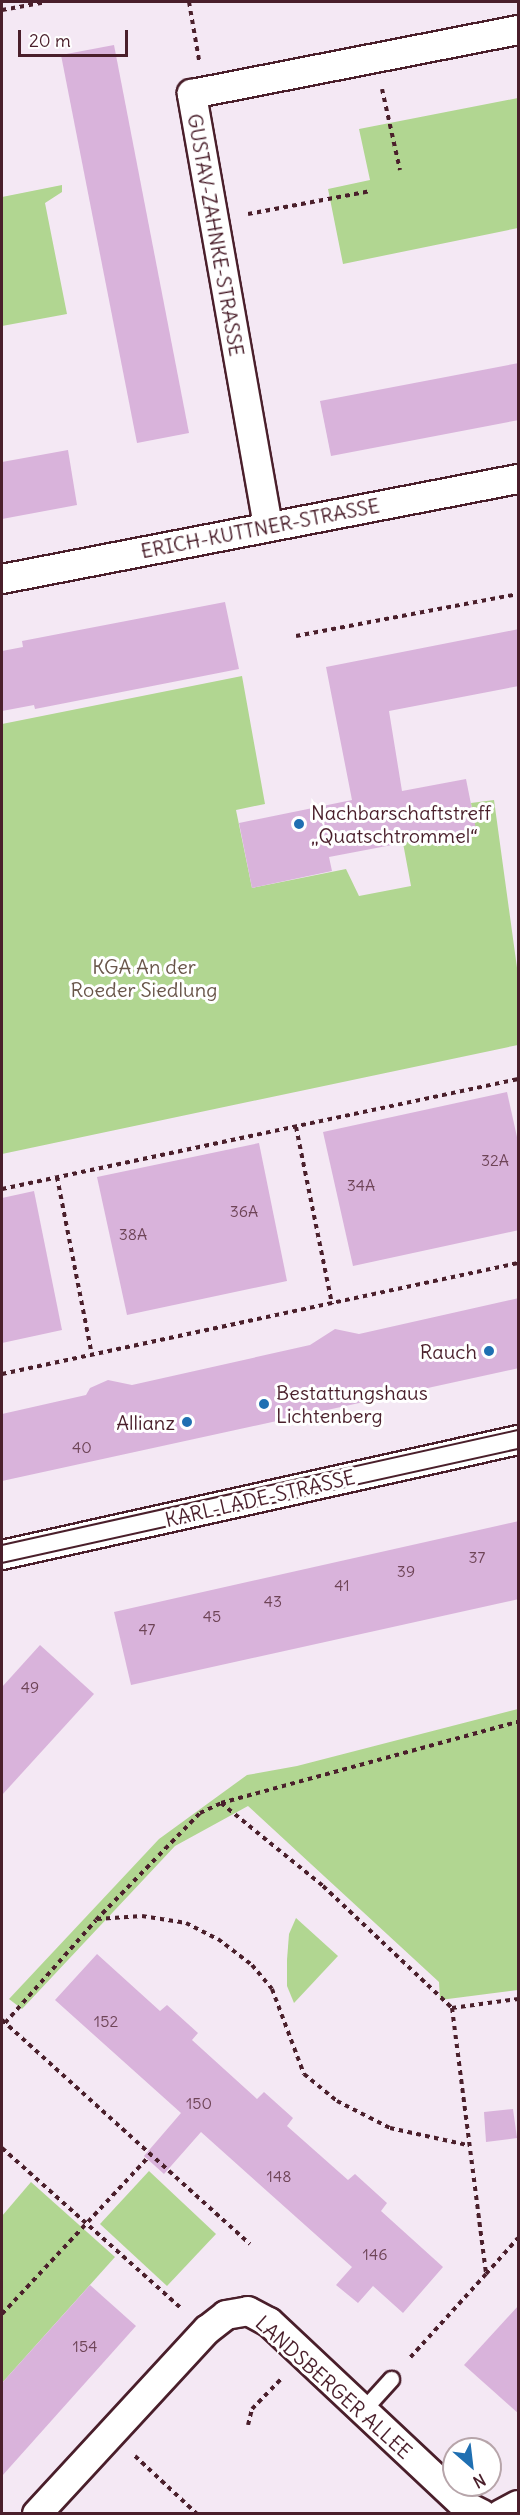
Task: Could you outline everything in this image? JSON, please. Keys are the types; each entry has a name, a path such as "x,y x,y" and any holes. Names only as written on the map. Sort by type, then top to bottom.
{"street":[{"name":"GUSTAV-ZAHNKE-STRASSE","path":"268,526 192,94 519,30"},
{"name":"ERICH-KUTTNER-STRASSE","path":"2,579 519,479"},
{"name":"KARL-LADE-STRASSE","path":"2,1555 519,1440"},
{"name":"LANDSBERGER ALLEE","path":"37,2514 110,2433 226,2315 248,2311 269,2322 464,2505 482,2514"},
{"path":"501,2514 519,2505"}],"lane":[{"path":"363,2410 391,2379"}],"path":[{"path":"2,10 46,2"},
{"path":"189,2 205,91"},
{"path":"375,58 400,170"},
{"path":"214,220 371,191"},
{"path":"296,636 519,594"},
{"path":"2,1189 519,1079"},
{"path":"296,1127 332,1304"},
{"path":"57,1177 92,1354"},
{"path":"2,1374 519,1263"},
{"path":"250,2244 3,2021 96,1920 200,1813 221,1803 519,1722"},
{"path":"221,1803 323,1886 452,2008 467,2145 486,2274"},
{"path":"96,1920 142,1916 175,1921 218,1939 252,1965 272,1989 304,2074 337,2101 390,2128 467,2145"},
{"path":"452,2008 519,1999"},
{"path":"2,2148 187,2314"},
{"path":"2,2314 152,2154"},
{"path":"391,2379 519,2238"},
{"path":"248,2425 252,2409 303,2355"},
{"path":"110,2433 197,2514"}],"green space":[{"path":"518,98 518,228 343,264 328,189 370,180 359,129"},
{"path":"62,185 62,192 45,203 67,314 2,326 2,197"},
{"name":"KGA An der Roeder Siedlung","path":"242,676 265,804 236,810 252,888 346,869 359,896 411,886 403,843 475,829 471,803 494,800 518,975 518,1045 2,1154 2,724"},
{"path":"518,1709 518,1990 440,2000 439,1982 248,1806 175,1846 22,2009 9,1999 159,1839 247,1775 297,1766"},
{"path":"296,1918 338,1956 294,2003 287,1986 287,1960 289,1934"},
{"path":"149,2171 216,2234 167,2286 100,2224"},
{"path":"31,2182 115,2257 2,2383 2,2216"}],"building":[{"path":"114,45 189,433 137,443 61,55"},
{"path":"519,363 519,420 331,456 320,401"},
{"path":"68,450 77,505 2,519 2,462"},
{"path":"225,602 239,669 35,709 34,705 2,711 2,651 23,647 22,641"},
{"path":"519,629 519,686 389,711 402,791 466,779 476,829 329,857 332,871 252,888 239,823 352,800 326,667"},
{"path":"507,1092 519,1146 519,1230 353,1266 323,1132"},
{"path":"259,1143 287,1281 127,1315 97,1177"},
{"path":"34,1191 62,1330 2,1343 2,1198"},
{"path":"519,1298 519,1368 2,1481 2,1414 86,1395 90,1388 108,1380 132,1385 310,1345 335,1329 359,1334"},
{"path":"519,1521 519,1599 131,1685 114,1612"},
{"path":"40,1645 94,1694 2,1795 2,1687"},
{"path":"97,1954 160,2011 167,2005 198,2033 192,2040 257,2099 264,2092 293,2118 287,2126 348,2180 355,2174 387,2203 381,2211 443,2267 403,2313 373,2286 358,2303 336,2285 352,2267 201,2132 164,2174 144,2156 181,2113 55,2000"},
{"path":"513,2109 517,2138 486,2142 484,2112"},
{"path":"90,2285 136,2326 2,2476 2,2383"},
{"path":"519,2305 519,2414 464,2365"}],"tram line":[{"path":"2,1545 518,1430"},
{"path":"2,1563 518,1449"}],"place":[{"name":"Nachbarschaftstreff „Quatschtrommel“","path":"299,824"},
{"name":"Rauch","path":"489,1351"},
{"name":"Bestattungshaus Lichtenberg","path":"264,1404"},
{"name":"Allianz","path":"187,1422"}]}
